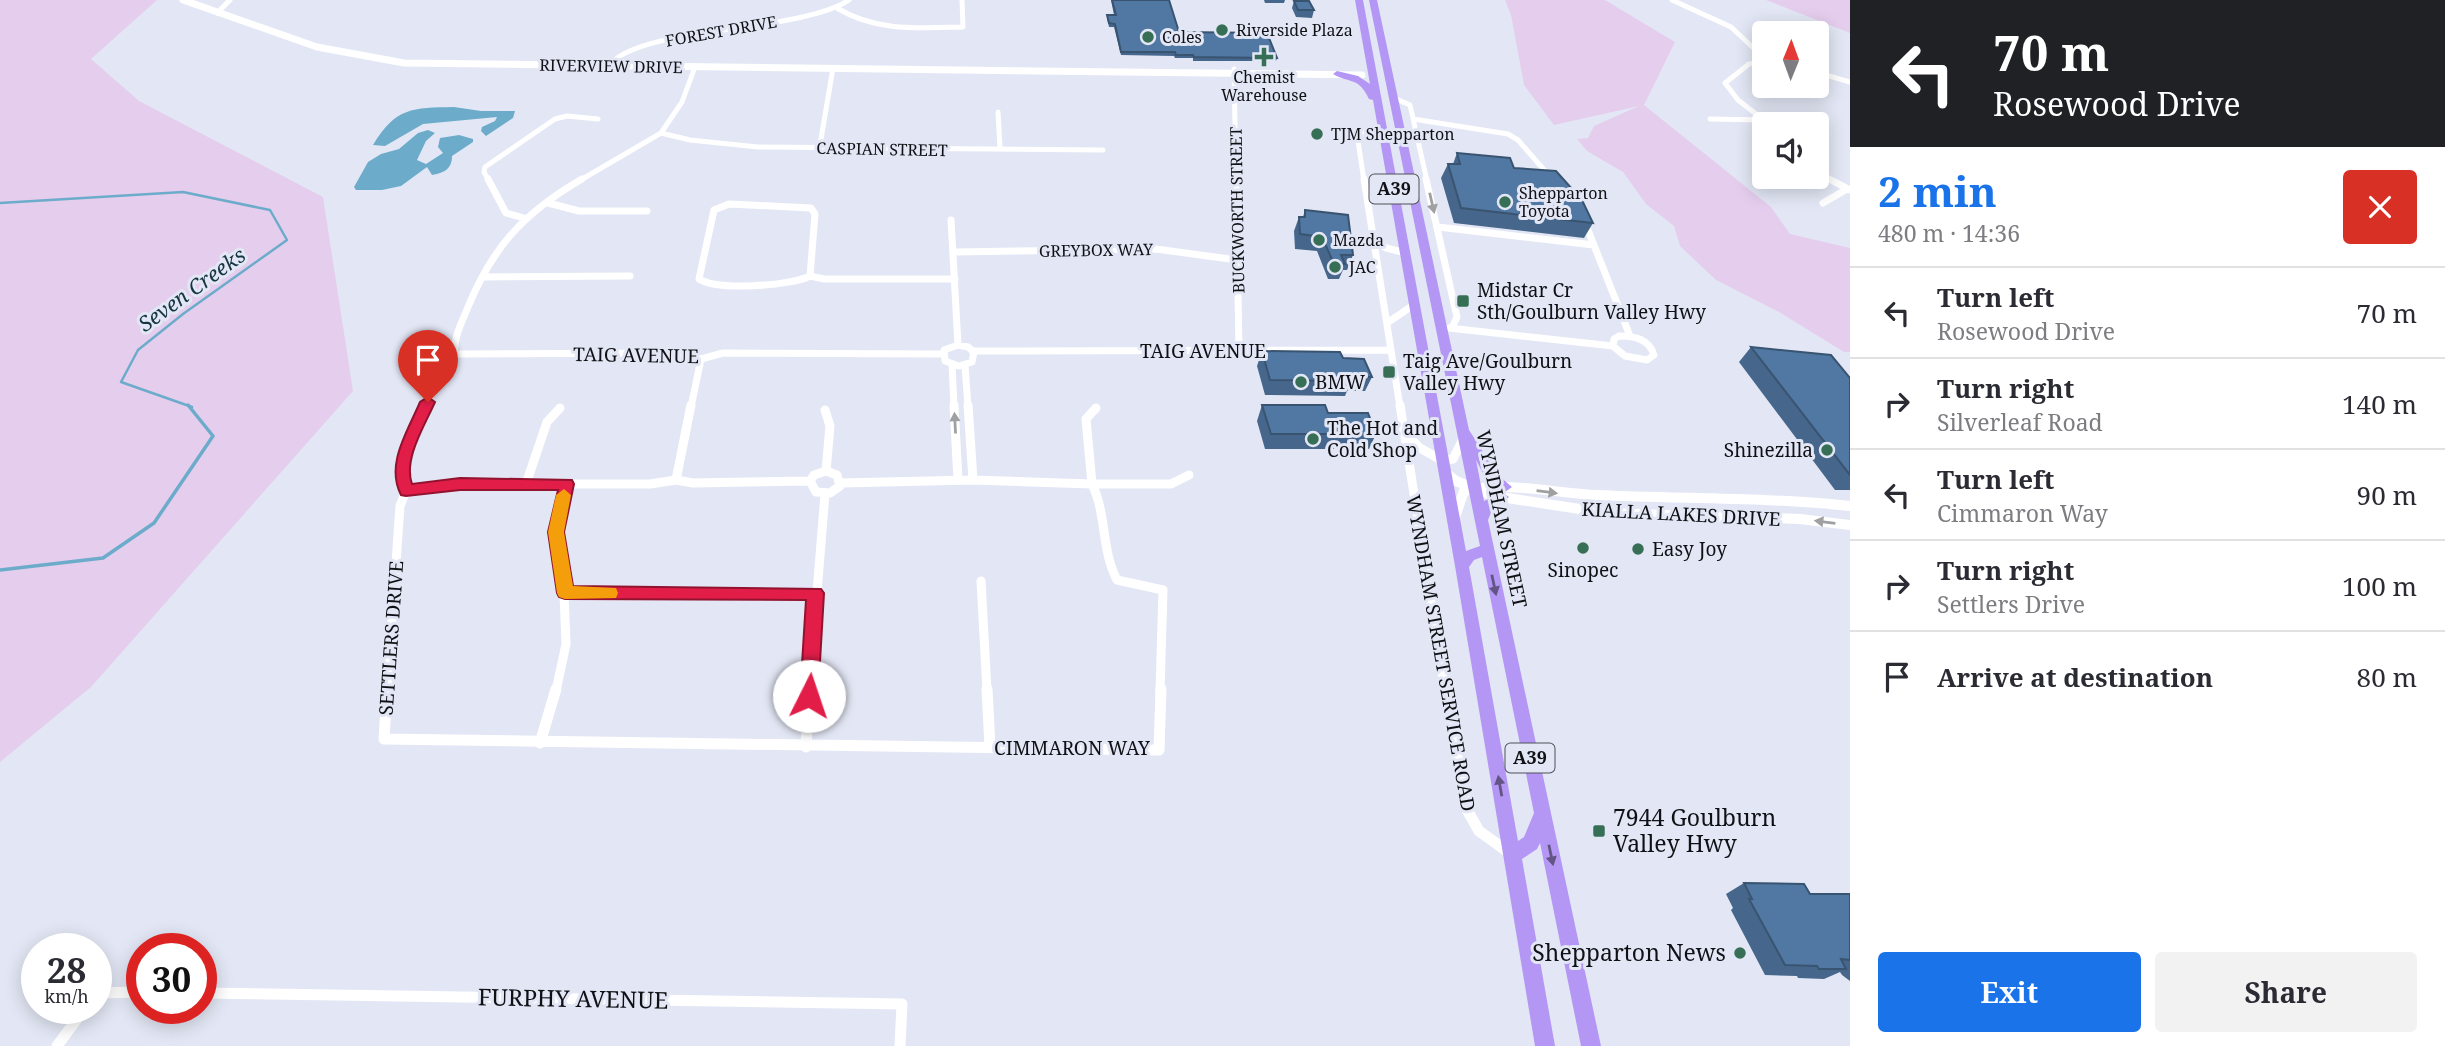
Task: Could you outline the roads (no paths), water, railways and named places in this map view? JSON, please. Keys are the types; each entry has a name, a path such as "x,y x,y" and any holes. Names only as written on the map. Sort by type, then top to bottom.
{"highway":[{"name":"A39","path":"1359,0 1376,73 1382,125 1545,1046"},
{"name":"WYNDHAM STREET","path":"1373,0 1427,258 1446,327 1473,488 1591,1046"},
{"path":"1376,73 1383,66 1376,31 1378,22"},
{"path":"1360,73 1376,73 1391,82"},
{"path":"1338,75 1357,78 1367,84 1375,112 1382,125"},
{"path":"1407,259 1427,258"},
{"path":"1462,430 1503,492 1486,507 1481,522"},
{"path":"1462,566 1469,556 1487,549"},
{"path":"1512,855 1531,843 1542,814"}],"street":[{"name":"RIVERVIEW DRIVE","path":"183,0 301,45 379,60 609,66 1360,73"},
{"path":"216,13 230,0"},
{"name":"FOREST DRIVE","path":"609,66 617,56 632,49 698,33 837,8 849,0"},
{"path":"837,8 856,20 881,27 963,27 962,0"},
{"path":"1672,0 1731,27 1752,48"},
{"path":"621,66 632,49"},
{"path":"1752,63 1725,83 1732,95 1754,112"},
{"name":"SETTLERS DRIVE","path":"695,67 682,102 662,133 556,194 548,203 524,218 502,242 483,277 454,344 456,354 443,368 402,461 401,476 406,491 400,506 384,739 806,747"},
{"path":"820,145 833,68"},
{"name":"RIVERVIEW DRIVE","path":"1234,71 1338,75 1360,73"},
{"name":"BUCKWORTH STREET","path":"1234,71 1239,351"},
{"path":"1829,76 1850,82"},
{"path":"1394,98 1410,106 1438,227 1457,317 1446,327"},
{"path":"998,112 1000,148"},
{"path":"524,218 506,213 484,172 485,167 555,119 598,119"},
{"path":"1413,119 1508,134 1518,140 1559,187"},
{"path":"1710,119 1752,121"},
{"name":"WYNDHAM STREET SERVICE ROAD","path":"1382,125 1357,134 1462,797 1471,822 1484,838 1512,855"},
{"name":"CASPIAN STREET","path":"662,133 690,140 758,147 820,145 879,149 1103,150"},
{"path":"1829,179 1849,189"},
{"path":"1823,203 1849,189"},
{"path":"548,203 579,211 647,211"},
{"path":"808,278 815,214 811,208 729,204 715,209 700,281 787,284 808,278 817,283 955,281"},
{"path":"1578,211 1629,336"},
{"path":"951,220 958,345"},
{"path":"1438,227 1594,245"},
{"path":"1374,240 1407,259"},
{"name":"GREYBOX WAY","path":"954,252 1156,248 1237,260"},
{"path":"483,277 630,276"},
{"path":"1387,323 1415,304"},
{"path":"1446,327 1613,346 1619,353 1632,359 1652,359 1654,351 1650,344 1629,336 1614,339 1613,346"},
{"path":"958,345 972,351 974,359 965,365 952,365 945,361 943,354 948,348 958,345"},
{"name":"TAIG AVENUE","path":"972,351 1391,350"},
{"name":"TAIG AVENUE","path":"456,354 678,352 701,359 723,353 943,354"},
{"path":"676,480 701,359"},
{"path":"952,365 958,480"},
{"path":"965,365 973,480"},
{"path":"526,484 547,422 560,408"},
{"path":"1092,484 1086,419 1096,408"},
{"path":"825,410 830,426 826,471"},
{"path":"1404,432 1444,467 1453,459 1462,430"},
{"name":"KIALLA LAKES DRIVE","path":"1444,467 1456,481 1473,488 1595,512 1800,519 1850,525"},
{"path":"406,491 460,484 650,484 676,480 693,483 810,481 818,473 826,471 837,475 840,483"},
{"path":"840,483 973,480 1171,484 1189,475"},
{"path":"810,481 813,490 825,494 834,492 840,483"},
{"path":"540,743 565,653 565,593 556,532 567,484"},
{"name":"CIMMARON WAY","path":"806,747 1159,750 1163,590 1117,580 1110,569 1100,497 1092,484"},
{"path":"1454,523 1464,491 1473,488"},
{"name":"KIALLA LAKES DRIVE","path":"1503,492 1733,499 1850,506"},
{"path":"806,747 815,593 825,494"},
{"path":"1587,495 1595,512"},
{"path":"1733,499 1787,504 1800,519"},
{"path":"981,581 990,747"},
{"path":"565,593 815,593"},
{"name":"FURPHY AVENUE","path":"217,993 902,1004 900,1046"},
{"path":"57,1046 73,1024"}],"water":[{"path":"454,107 481,111 515,111 513,118 486,136 481,131 482,127 495,121 497,117 423,124 385,146 373,145 389,123 406,112"},
{"path":"428,130 435,133 426,141 417,160 426,164 443,153 438,147 440,138 459,135 473,139 473,142 452,156 449,167 440,173 432,175 427,167 401,186 382,190 356,190 354,187 368,162 381,154 399,149 418,133"}],"waterway":[{"name":"Seven Creeks","path":"0,203 183,192 270,210 287,240 183,314 138,350 121,382 189,406"},
{"name":"Seven Creeks","path":"0,570 103,558 154,523 213,436 189,406"}],"place":[{"name":"Riverside Plaza","path":"1222,30"},
{"name":"Coles","path":"1148,37"},
{"name":"Chemist Warehouse","path":"1264,57"},
{"name":"TJM Shepparton","path":"1317,134"},
{"name":"Shepparton Toyota","path":"1505,202"},
{"name":"Mazda","path":"1319,240"},
{"name":"JAC","path":"1335,267"},
{"name":"Midstar Cr Sth/Goulburn Valley Hwy","path":"1463,301"},
{"name":"Taig Ave/Goulburn Valley Hwy","path":"1389,372"},
{"name":"BMW","path":"1301,382"},
{"name":"The Hot and Cold Shop","path":"1313,439"},
{"name":"Shinezilla","path":"1827,450"},
{"name":"Sinopec","path":"1583,548"},
{"name":"Easy Joy","path":"1638,549"},
{"name":"7944 Goulburn Valley Hwy","path":"1599,831"},
{"name":"Shepparton News","path":"1740,953"}]}
